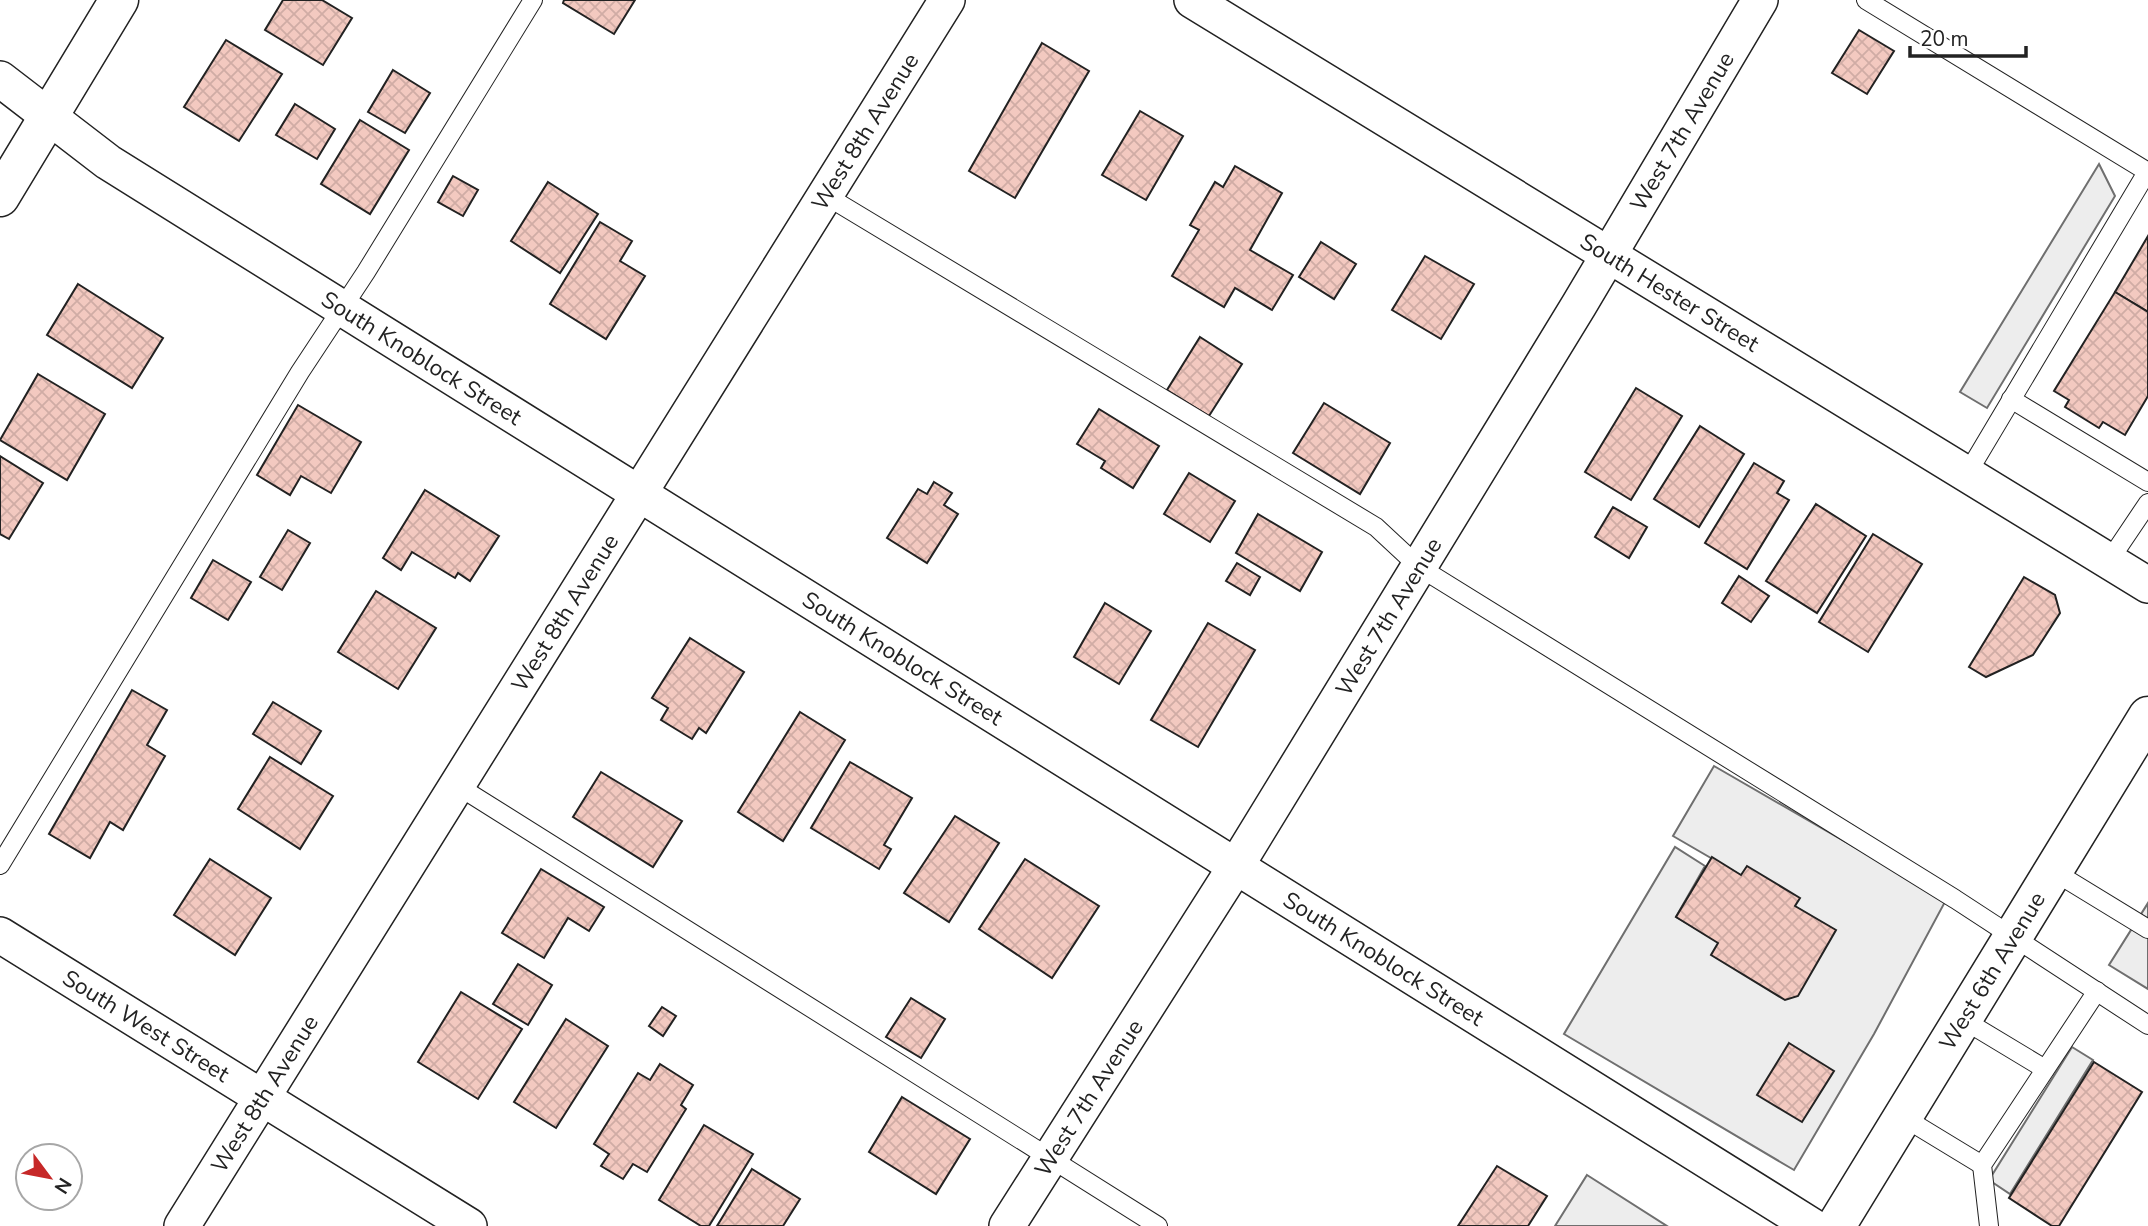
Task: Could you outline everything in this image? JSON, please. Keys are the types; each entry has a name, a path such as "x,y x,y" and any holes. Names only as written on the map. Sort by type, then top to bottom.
{"main road":[{"path":"0,197 119,0"},
{"name":"West 6th Avenue","path":"1836,1226 2148,716"}],"street":[{"name":"West 8th Avenue","path":"182,1226 947,0"},
{"name":"South Hester Street","path":"1192,0 2148,584"},
{"name":"West 7th Avenue","path":"1007,1226 1236,866 1609,255 1760,0"},
{"name":"South Knoblock Street","path":"0,79 108,162 1812,1226"},
{"name":"South West Street","path":"0,935 470,1226"}],"lane":[{"path":"0,865 299,372 343,309 533,0"},
{"path":"1866,0 2148,172 1967,474"},
{"path":"825,195 1376,527 1419,567 2013,937 2148,1025"},
{"path":"2011,399 2148,482"},
{"path":"2109,561 2148,503"},
{"path":"458,786 1158,1226"},
{"path":"2053,871 2148,929"},
{"path":"1989,1226 1982,1165 2097,991"},
{"path":"1962,1018 2045,1069"},
{"path":"1903,1117 1982,1165"}],"shaded area":[{"path":"2099,164 2115,196 1987,408 1960,392"},
{"path":"1714,766 1946,900 1874,1034 1794,1170 1564,1034 1675,847 1705,866 1676,917 1800,990 1835,930 1673,836"},
{"path":"2148,903 2148,989 2109,965"},
{"path":"2072,1047 2093,1060 2010,1194 1989,1180"},
{"path":"1587,1175 1667,1226 1555,1226"}],"building":[{"path":"283,0 322,0 352,18 323,65 265,30"},
{"path":"564,0 635,0 614,34 563,3"},
{"path":"1859,30 1894,51 1867,94 1832,73"},
{"path":"226,40 282,74 239,141 184,107"},
{"path":"1042,43 1089,71 1015,198 969,171"},
{"path":"393,70 430,93 405,133 368,112"},
{"path":"295,104 335,129 317,159 276,135"},
{"path":"1140,111 1183,136 1146,200 1102,175"},
{"path":"360,120 409,150 370,214 321,184"},
{"path":"1235,166 1282,193 1250,250 1293,275 1272,310 1235,288 1224,307 1172,276 1199,230 1190,225 1215,182 1223,187"},
{"path":"453,176 478,190 463,216 438,202"},
{"path":"548,182 598,214 560,273 511,241"},
{"path":"600,222 632,241 620,261 645,276 606,339 550,304"},
{"path":"2148,236 2148,312 2115,292"},
{"path":"1321,242 1356,264 1334,299 1299,277"},
{"path":"1425,256 1474,284 1441,339 1392,310"},
{"path":"78,284 163,338 132,388 47,335"},
{"path":"2115,292 2148,312 2148,396 2125,435 2103,422 2099,428 2065,407 2069,400 2054,391"},
{"path":"1200,337 1242,364 1209,416 1167,390"},
{"path":"38,374 105,414 67,480 0,440"},
{"path":"1636,388 1682,416 1631,500 1585,472"},
{"path":"1324,403 1390,443 1360,494 1293,453"},
{"path":"298,405 361,442 331,493 301,476 290,495 257,475"},
{"path":"1099,409 1159,446 1133,488 1101,468 1105,461 1077,444"},
{"path":"1700,426 1744,454 1699,527 1654,499"},
{"path":"0,456 43,483 9,539 0,534"},
{"path":"1754,463 1784,481 1777,493 1789,500 1747,569 1705,543"},
{"path":"1189,473 1235,501 1210,542 1164,514"},
{"path":"934,482 952,493 944,505 958,514 927,563 887,538 918,489 927,494"},
{"path":"425,490 499,536 470,581 458,573 455,578 412,552 401,570 383,558"},
{"path":"1816,504 1866,536 1817,613 1766,581"},
{"path":"1613,507 1647,527 1629,558 1595,537"},
{"path":"1258,514 1322,552 1300,591 1236,553"},
{"path":"288,530 310,543 282,590 260,577"},
{"path":"1873,534 1922,564 1868,652 1819,622"},
{"path":"213,560 251,582 228,620 191,598"},
{"path":"1237,563 1260,577 1250,595 1226,581"},
{"path":"1739,576 1769,596 1751,622 1722,603"},
{"path":"2024,577 2055,595 2060,613 2033,655 1986,677 1969,667"},
{"path":"376,591 436,628 398,689 338,652"},
{"path":"1105,603 1151,631 1119,684 1074,657"},
{"path":"1208,623 1255,650 1198,747 1151,720"},
{"path":"690,638 744,672 706,733 699,728 692,739 661,720 668,708 652,698"},
{"path":"132,690 167,710 147,745 165,756 123,830 110,822 90,858 49,834"},
{"path":"273,702 321,731 301,764 253,734"},
{"path":"800,712 845,740 783,841 738,812"},
{"path":"270,757 333,796 300,849 238,809"},
{"path":"850,762 912,798 884,845 891,849 879,869 811,828"},
{"path":"601,772 682,821 653,867 573,817"},
{"path":"955,816 999,843 949,922 904,893"},
{"path":"1712,857 1741,875 1747,866 1800,898 1795,906 1836,930 1798,996 1785,1000 1711,955 1718,943 1676,917"},
{"path":"210,859 271,898 235,955 174,915"},
{"path":"1025,859 1099,906 1052,978 979,929"},
{"path":"541,869 604,907 589,931 568,918 544,958 502,933"},
{"path":"518,964 552,985 528,1025 493,1004"},
{"path":"461,992 522,1029 478,1099 418,1062"},
{"path":"911,998 945,1019 921,1058 886,1037"},
{"path":"662,1007 676,1016 663,1036 649,1026"},
{"path":"566,1019 608,1046 556,1128 514,1102"},
{"path":"1789,1043 1834,1071 1802,1122 1757,1095"},
{"path":"2094,1062 2142,1092 2059,1226 2052,1226 2009,1198"},
{"path":"660,1064 693,1085 681,1105 686,1109 647,1172 633,1164 623,1179 601,1166 609,1154 594,1144 638,1073 650,1080"},
{"path":"902,1097 970,1139 936,1194 869,1152"},
{"path":"704,1125 753,1154 709,1226 701,1226 659,1200"},
{"path":"1497,1166 1547,1196 1528,1226 1458,1226"},
{"path":"752,1169 800,1199 783,1226 717,1226"}]}
